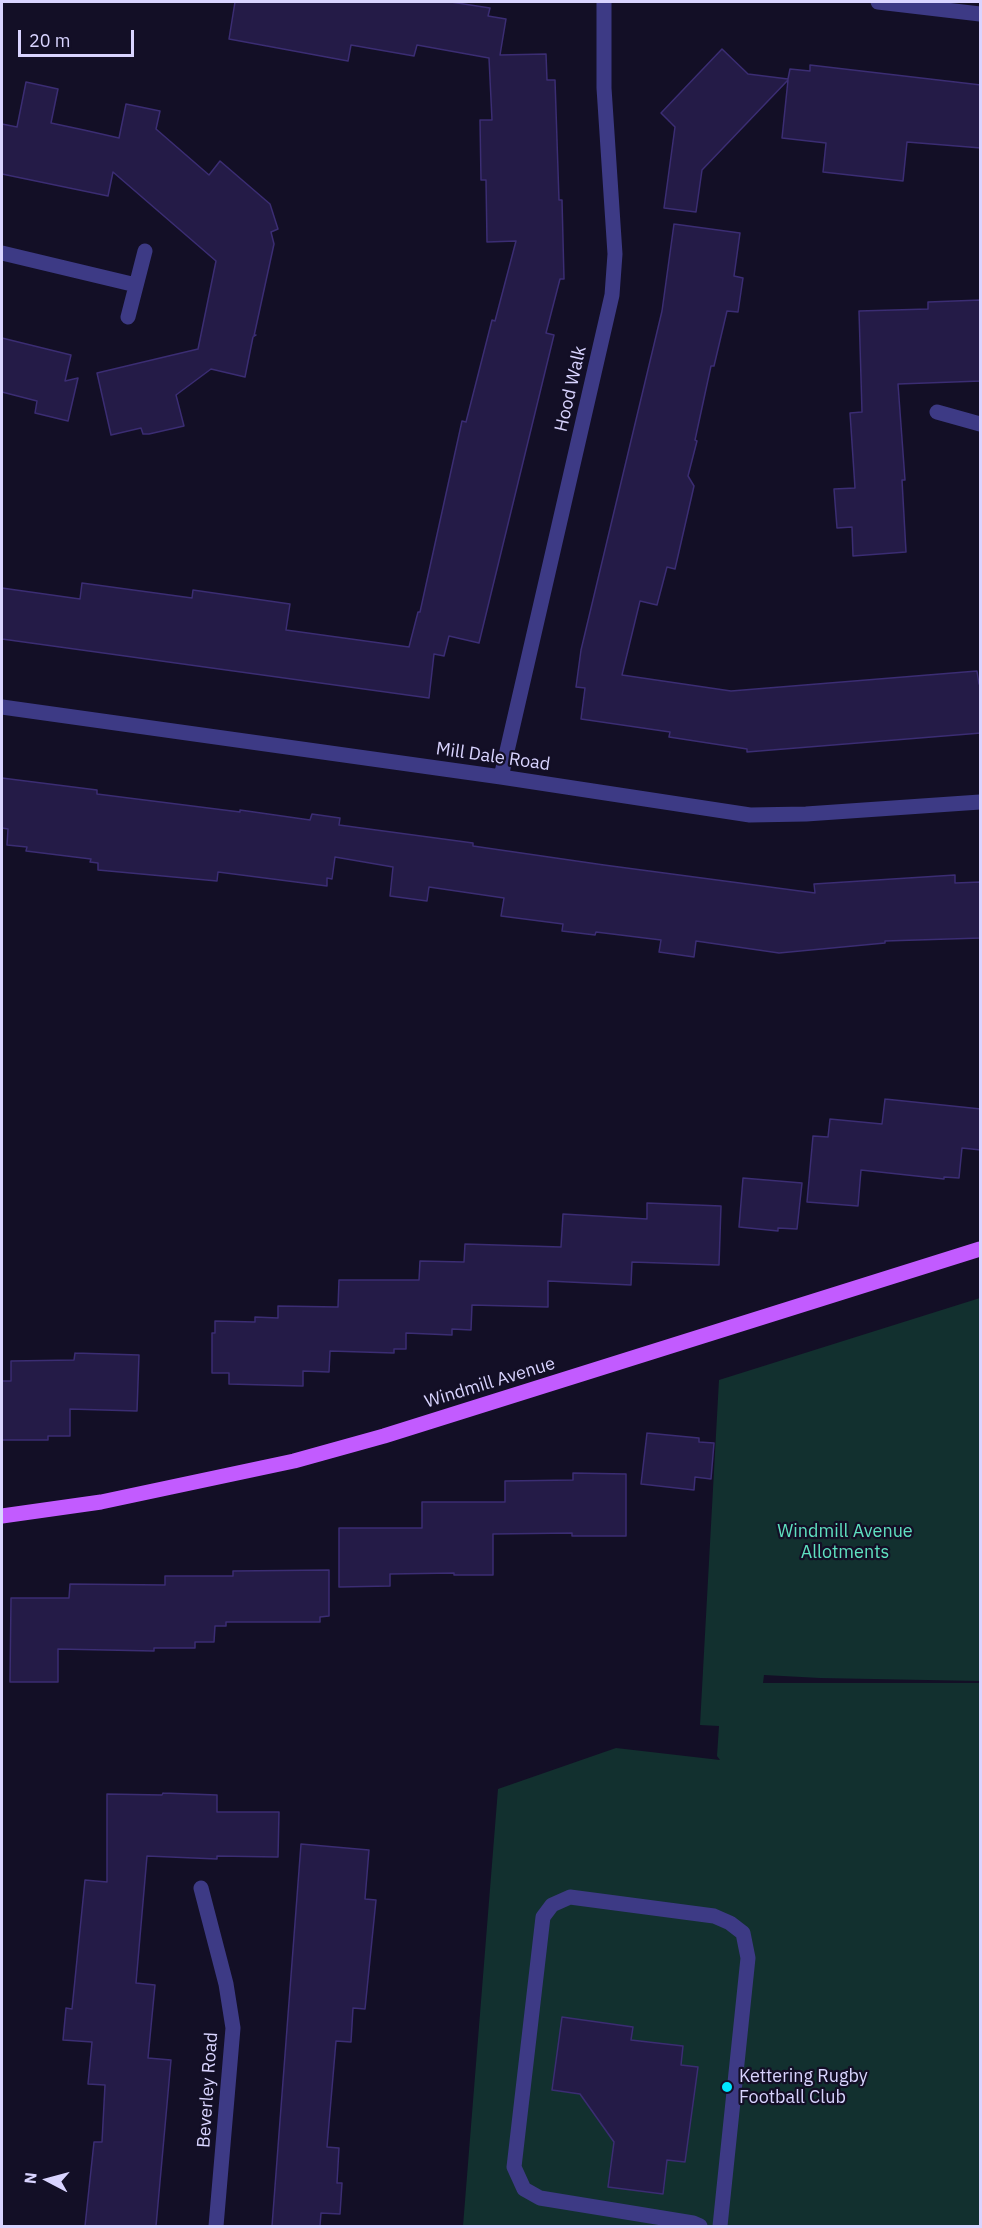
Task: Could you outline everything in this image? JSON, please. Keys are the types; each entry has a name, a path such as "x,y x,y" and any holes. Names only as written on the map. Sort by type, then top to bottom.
{"main road":[{"name":"Windmill Avenue","path":"2,1516 101,1502 203,1482 306,1458 384,1436 981,1249"}],"street":[{"name":"Hood Walk","path":"501,777 612,295 615,254 604,88 604,2"},
{"path":"878,2 981,14"},
{"path":"128,317 145,251"},
{"path":"2,253 136,285"},
{"path":"936,412 981,424"},
{"name":"Mill Dale Road","path":"2,707 501,777 750,815 806,814 981,802"},
{"name":"Beverley Road","path":"201,1888 226,1984 233,2028 216,2226"},
{"path":"700,2226 540,2198 524,2189 514,2167 543,1917 552,1905 570,1897 714,1916 730,1923 743,1933 748,1958 720,2226"}],"green space":[{"name":"Windmill Avenue Allotments","path":"980,1298 980,1681 764,1675 763,1683 980,1683 980,2226 463,2226 498,1789 616,1748 720,1760 717,1756 719,1726 700,1725 719,1380"}],"building":[{"path":"235,2 451,2 490,8 488,16 506,19 500,55 546,54 547,80 555,80 564,279 560,279 546,333 554,335 479,643 449,636 444,656 434,654 429,698 2,639 2,588 80,599 82,583 192,598 193,590 290,604 286,630 409,647 418,612 420,612 462,421 466,422 492,320 495,321 516,241 487,242 486,180 481,180 480,120 492,120 489,58 417,45 414,56 351,45 348,61 229,39"},
{"path":"722,49 748,74 788,79 790,69 810,71 810,65 981,85 981,148 907,142 903,181 823,172 826,143 782,138 788,80 702,170 696,212 664,208 675,127 661,113"},
{"path":"26,82 58,89 51,123 119,138 126,104 160,111 156,129 209,175 220,161 270,204 278,229 271,232 274,244 245,377 211,369 176,395 184,426 149,434 143,434 141,428 111,435 97,373 198,349 216,261 113,172 108,196 2,174 2,124 17,127"},
{"path":"674,224 740,233 734,276 743,278 738,312 727,311 714,366 711,366 688,476 694,486 675,569 667,567 657,605 640,601 622,675 731,691 977,671 979,684 981,684 981,733 747,752 747,749 669,737 670,732 581,719 585,688 576,687 581,650 662,311"},
{"path":"981,300 981,381 898,384 905,480 902,480 906,552 853,556 852,527 837,528 834,489 855,488 850,413 862,412 859,311 928,309 928,302"},
{"path":"2,338 71,355 65,381 78,378 68,421 35,413 37,401 2,392"},
{"path":"2,778 97,790 97,794 240,812 240,810 310,820 312,814 340,818 339,825 473,843 473,846 604,865 815,893 814,884 955,875 955,883 981,882 981,938 885,941 885,943 779,953 696,941 694,957 659,952 661,940 596,932 595,935 562,931 563,924 501,916 504,898 429,887 427,901 390,896 393,867 335,857 332,879 327,878 327,886 218,872 217,881 98,870 98,863 90,862 91,859 26,851 27,847 7,845 8,829 2,828"},
{"path":"885,1099 981,1109 981,1150 962,1148 959,1178 944,1177 944,1179 861,1170 858,1206 807,1202 813,1136 828,1137 830,1119 882,1124"},
{"path":"743,1178 802,1183 797,1229 778,1228 778,1231 739,1227"},
{"path":"647,1203 721,1206 719,1265 632,1262 631,1285 548,1281 548,1307 472,1305 471,1330 452,1329 452,1335 406,1333 406,1349 394,1349 394,1353 330,1351 329,1372 303,1371 303,1386 229,1384 229,1373 212,1373 212,1333 215,1333 215,1321 255,1322 255,1317 278,1318 278,1306 338,1307 339,1280 419,1280 420,1261 464,1262 465,1244 561,1247 563,1214 647,1219"},
{"path":"75,1353 139,1355 137,1411 70,1409 70,1436 48,1436 48,1440 2,1440 2,1381 11,1381 11,1361 74,1360"},
{"path":"647,1433 699,1438 699,1442 714,1443 711,1479 695,1477 694,1490 641,1484"},
{"path":"573,1473 626,1474 626,1536 572,1536 572,1533 493,1534 493,1575 390,1574 390,1586 339,1587 339,1528 422,1528 422,1502 505,1502 505,1481 573,1480"},
{"path":"329,1570 329,1616 320,1617 320,1622 226,1622 226,1626 215,1626 214,1642 195,1642 195,1648 154,1648 154,1651 58,1649 58,1682 10,1682 11,1598 69,1598 70,1584 165,1585 165,1576 233,1576 233,1571"},
{"path":"163,1793 217,1795 217,1812 279,1812 278,1857 217,1856 217,1859 147,1856 136,1983 155,1985 148,2058 171,2060 156,2226 85,2226 94,2142 102,2142 105,2085 88,2084 92,2042 63,2040 66,2008 72,2009 85,1880 107,1882 107,1794 162,1795"},
{"path":"301,1844 369,1850 365,1899 376,1900 365,2009 353,2008 351,2042 336,2041 327,2147 339,2148 337,2183 342,2183 340,2214 321,2213 320,2226 272,2226"},
{"path":"562,2017 633,2027 631,2040 683,2046 681,2065 698,2067 685,2162 667,2160 663,2194 608,2187 614,2142 580,2094 552,2090"}],"place":[{"name":"Kettering Rugby Football Club","path":"727,2087"}]}
